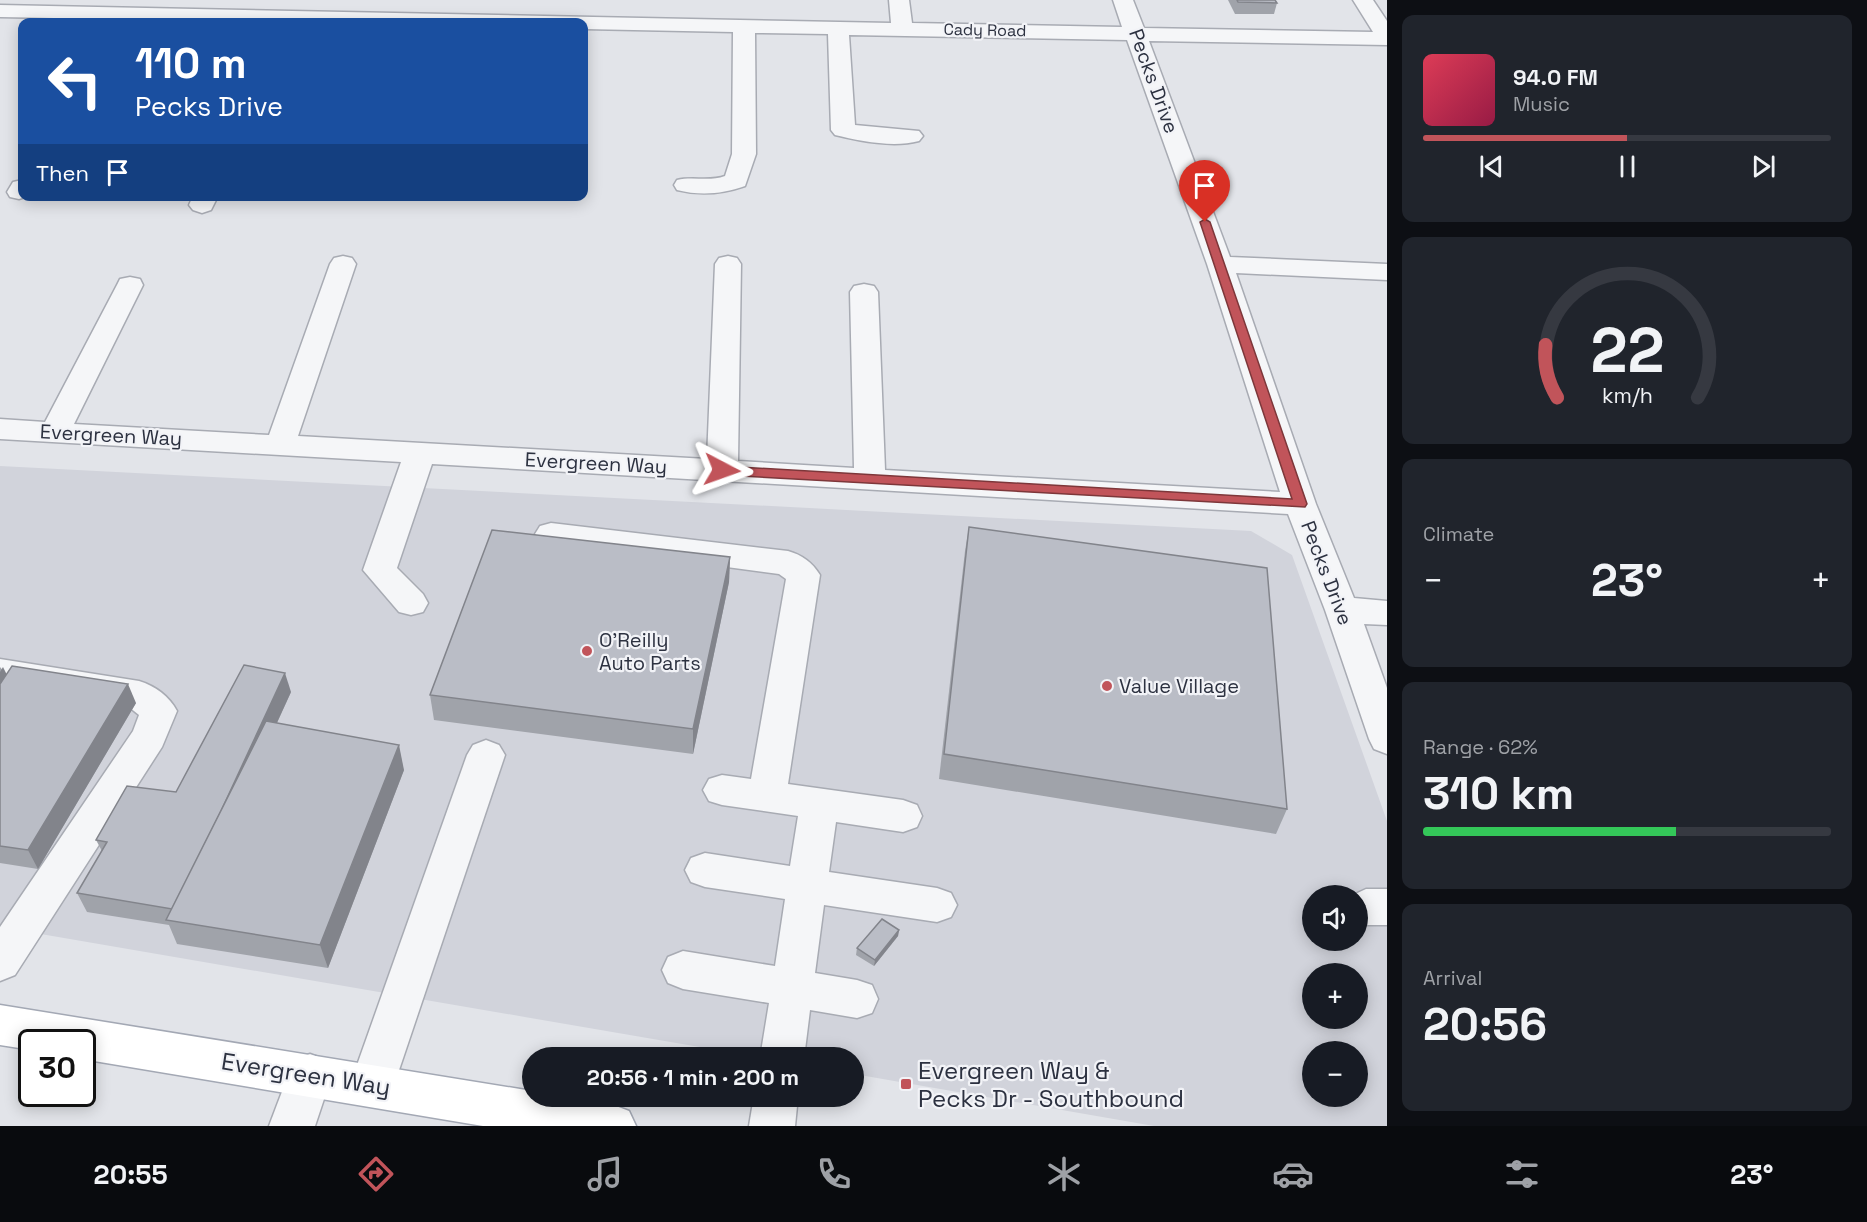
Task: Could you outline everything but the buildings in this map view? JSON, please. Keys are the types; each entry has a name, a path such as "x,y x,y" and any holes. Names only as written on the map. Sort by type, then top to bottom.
{"main road":[{"name":"Evergreen Way","path":"0,1025 613,1126"}],"street":[{"path":"373,18 393,0"},
{"path":"399,0 403,13 408,18"},
{"path":"554,18 561,0"},
{"path":"898,0 902,29"},
{"name":"Pecks Drive","path":"1124,0 1220,264 1300,504 1342,610 1387,740"},
{"path":"1363,0 1387,38"},
{"name":"Cady Road","path":"0,11 74,6 149,18 239,8 288,18"},
{"path":"1000,9 1006,31"},
{"name":"Cady Road","path":"588,22 744,26 811,18 838,27 1387,38"},
{"path":"686,186 718,187 736,181 744,154 744,26"},
{"path":"838,27 843,130 874,135 911,136"},
{"path":"280,445 343,264"},
{"path":"722,470 728,264"},
{"path":"1220,264 1387,272"},
{"path":"55,432 130,285"},
{"path":"864,292 870,479"},
{"name":"Evergreen Way","path":"0,429 1300,504"},
{"path":"411,603 380,570 420,453"},
{"path":"551,534 788,563 803,575 767,796"},
{"path":"1342,610 1387,613"},
{"path":"0,672 139,695 159,711 149,736 0,962"},
{"path":"372,1085 486,755"},
{"path":"722,790 903,816"},
{"path":"784,1047 819,804"},
{"path":"705,870 937,905"},
{"path":"683,970 857,999"},
{"path":"292,1126 310,1075"},
{"path":"772,1126 775,1107"}],"shaded area":[{"path":"0,466 1251,531 1292,555 1387,821 1387,1126 1154,1126 864,1076 864,1047 700,1047 0,927"}],"place":[{"name":"O'Reilly Auto Parts","path":"587,651"},
{"name":"Value Village","path":"1107,686"},
{"name":"Evergreen Way & Pecks Dr - Southbound","path":"906,1084"}],"route":[{"path":"722,470 1300,504 1205,222"}]}
